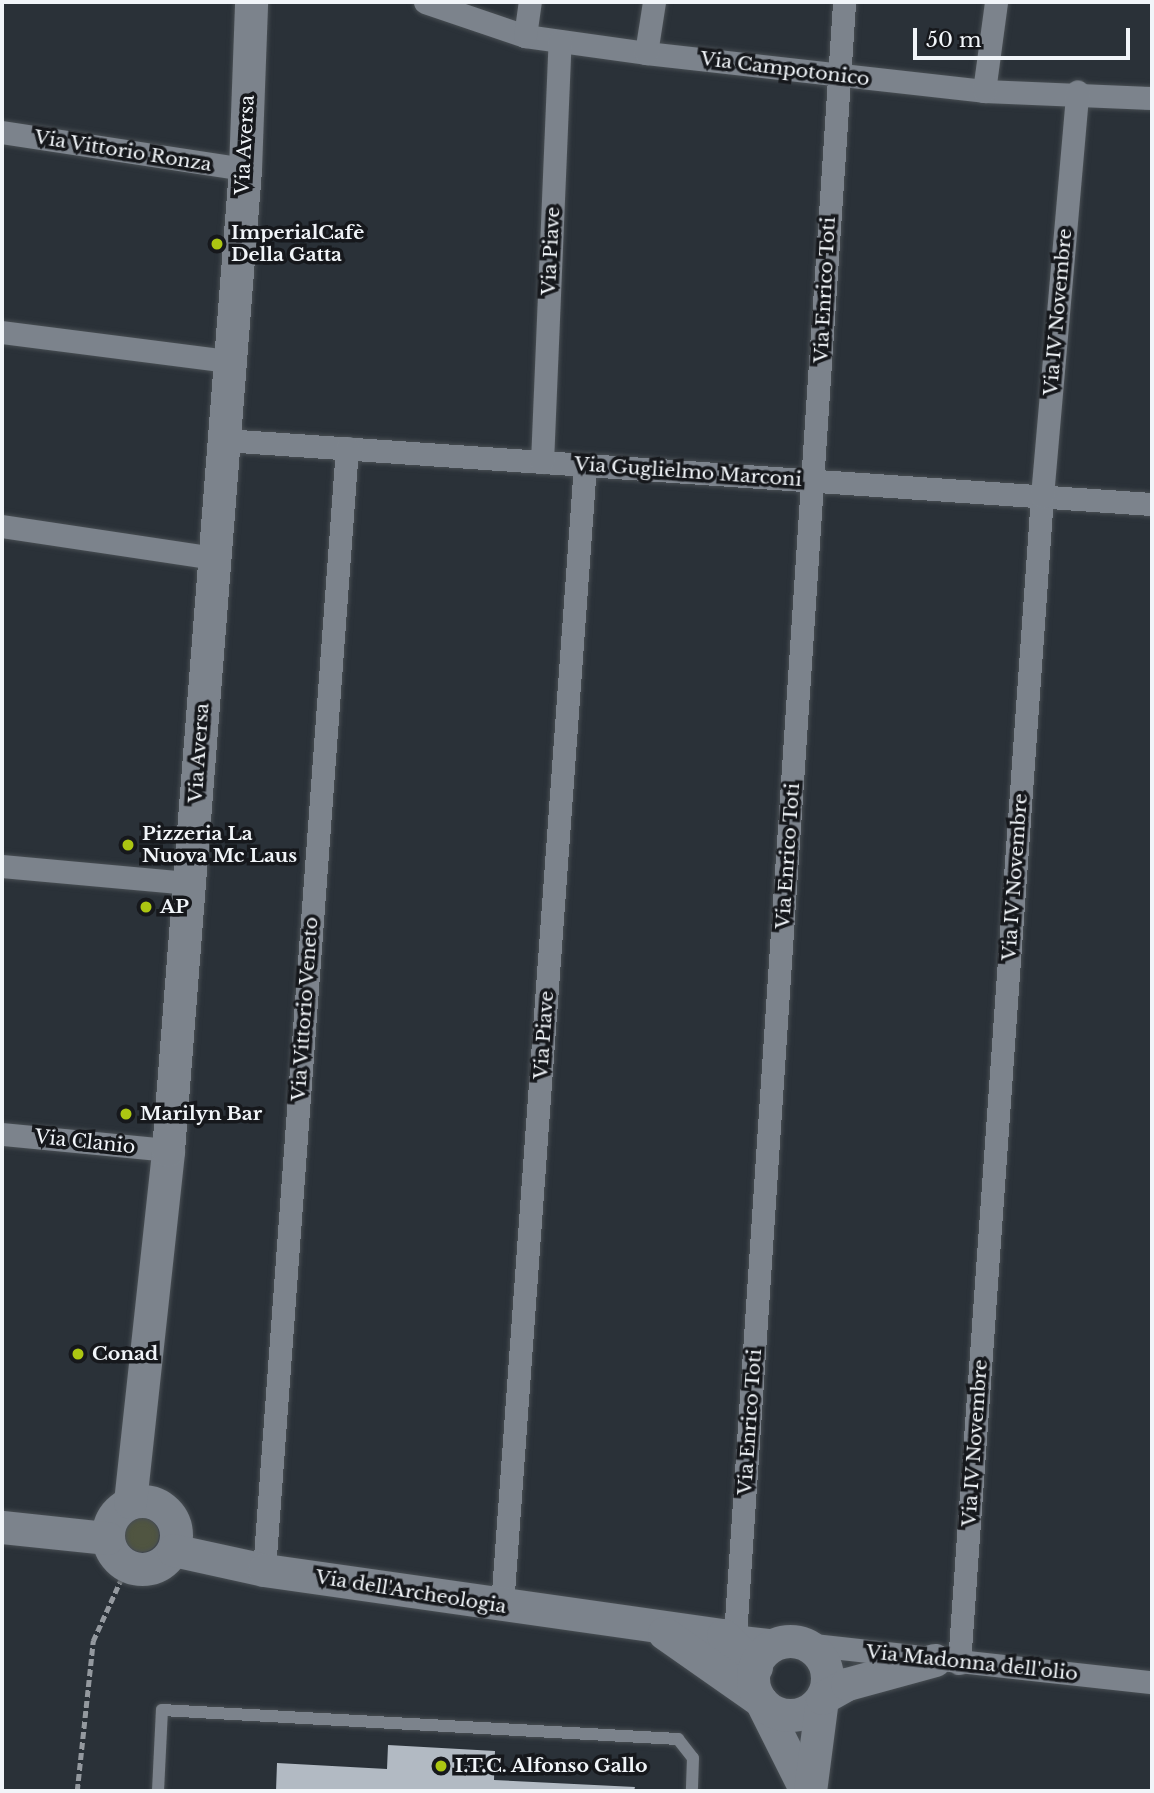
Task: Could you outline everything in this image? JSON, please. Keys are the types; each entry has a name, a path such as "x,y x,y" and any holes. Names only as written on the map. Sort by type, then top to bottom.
{"street":[{"name":"Via Aversa","path":"130,1502 168,1150 245,169 251,2"},
{"name":"Via Campotonico","path":"425,2 525,36 646,53 836,76 984,90 1152,97"},
{"path":"525,36 530,2"},
{"path":"646,53 654,2"},
{"name":"Via Enrico Toti","path":"729,1635 816,480 836,76 844,2"},
{"path":"984,90 996,2"},
{"name":"Via Piave","path":"542,462 561,41"},
{"name":"Via IV Novembre","path":"947,1662 1077,92"},
{"name":"Via Vittorio Ronza","path":"2,132 245,169"},
{"path":"2,331 229,361"},
{"name":"Via Guglielmo Marconi","path":"224,440 1152,503"},
{"name":"Via Vittorio Veneto","path":"264,1570 347,449"},
{"name":"Via Piave","path":"502,1606 585,465"},
{"path":"2,526 214,558"},
{"path":"2,866 189,883"},
{"name":"Via Clanio","path":"2,1133 168,1150"},
{"path":"130,1502 157,1503 168,1512 176,1537 173,1550 167,1559 148,1569 127,1566 110,1550 107,1538 113,1516 130,1502"},
{"path":"2,1527 107,1538"},
{"name":"Via dell'Archeologia","path":"173,1550 264,1570 502,1606 729,1635"},
{"name":"Via dell'Archeologia","path":"650,1625 720,1668 761,1701 808,1791"},
{"path":"729,1635 755,1667"},
{"name":"Via Madonna dell'olio","path":"729,1635 947,1662 1152,1682"},
{"path":"808,1791 822,1698 827,1674 823,1660 816,1651 793,1641 771,1647 755,1667 753,1682 761,1701 788,1715 812,1708 822,1698 847,1684 947,1662"}],"lane":[{"path":"158,1791 162,1710 678,1739 694,1758 692,1791"}],"path":[{"path":"77,1791 93,1641 127,1566"}],"green space":[{"path":"142,1518 154,1523 159,1535 154,1547 142,1552 130,1547 125,1535 130,1523"}],"building":[{"name":"I.T.C. Alfonso Gallo","path":"388,1745 495,1751 494,1780 635,1787 634,1791 276,1791 277,1763 387,1769"}],"place":[{"name":"ImperialCafè Della Gatta","path":"217,244"},
{"name":"Pizzeria La Nuova Mc Laus","path":"128,845"},
{"name":"AP","path":"146,907"},
{"name":"Marilyn Bar","path":"126,1114"},
{"name":"Conad","path":"78,1354"},
{"name":"I.T.C. Alfonso Gallo","path":"441,1766"}]}
